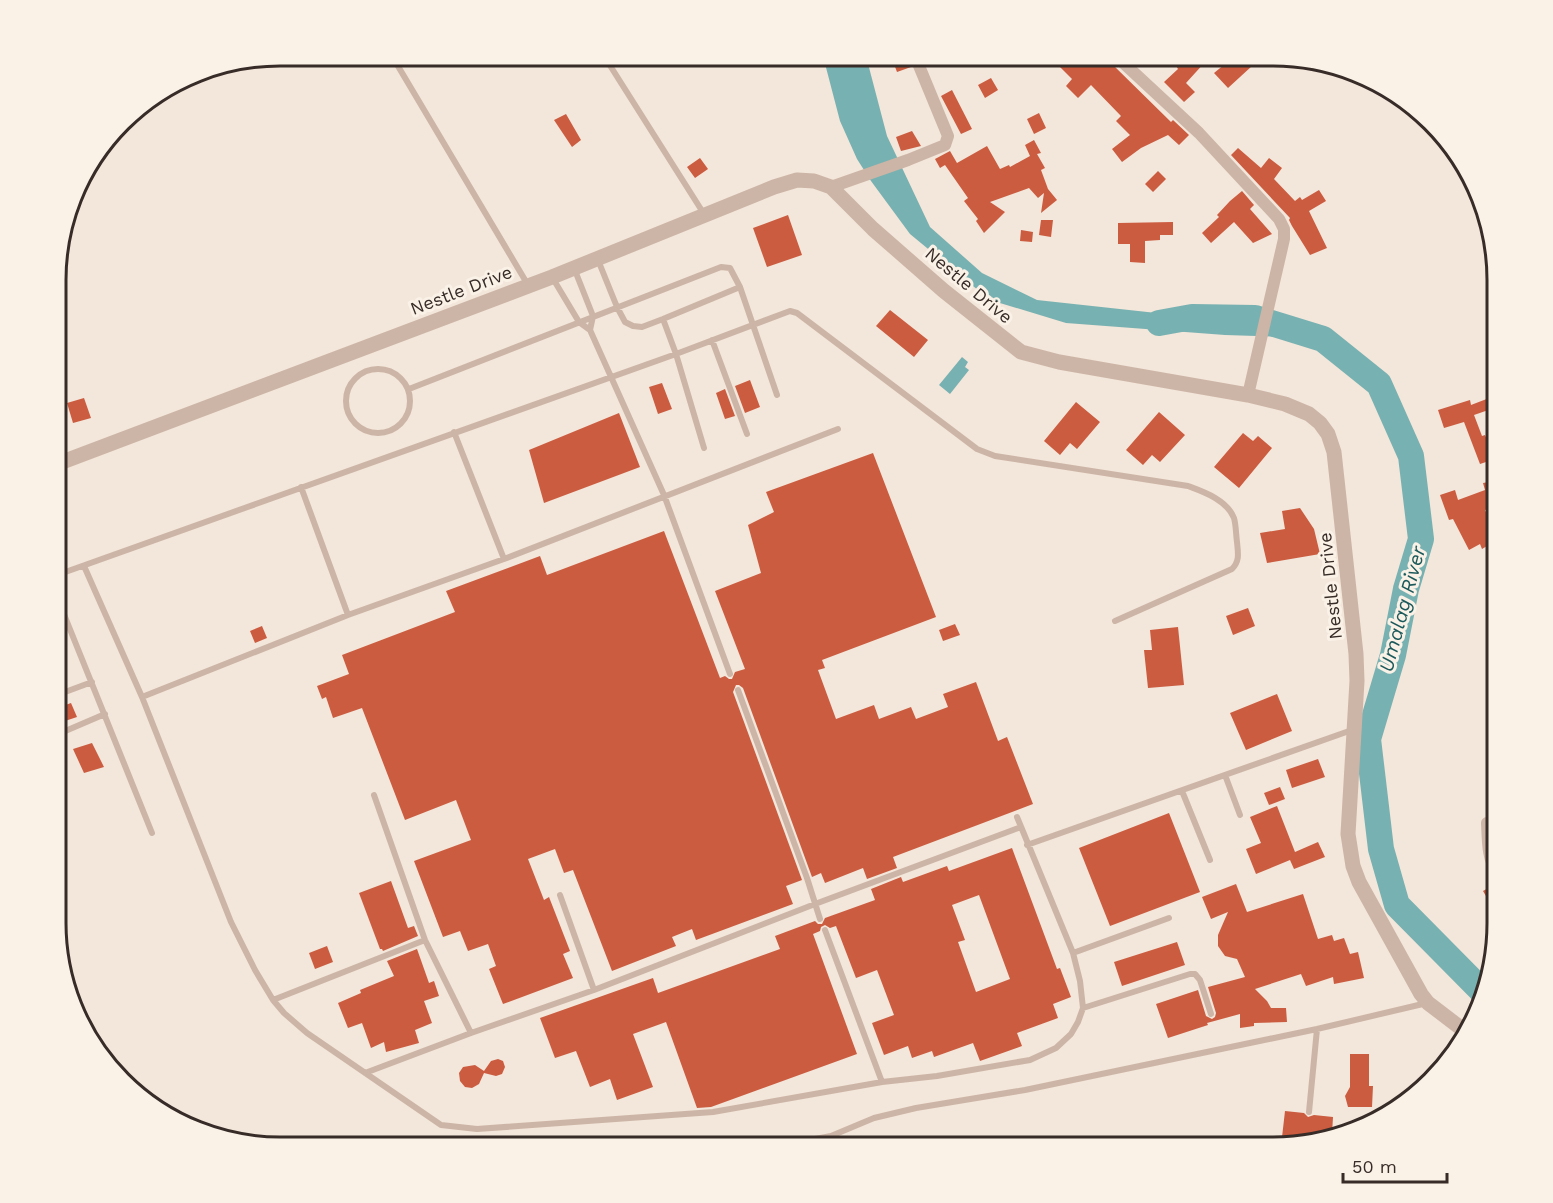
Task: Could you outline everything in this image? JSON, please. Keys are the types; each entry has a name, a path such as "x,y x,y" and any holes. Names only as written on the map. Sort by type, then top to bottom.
{"street":[{"path":"831,187 945,145 948,136 919,66"},
{"path":"1127,66 1207,141 1279,219 1284,229 1284,239 1248,395"},
{"name":"Nestle Drive","path":"66,461 552,277 704,214 797,180 814,181 831,187 873,229 944,291 1021,352 1059,362 1248,395 1285,404 1310,414 1320,423 1328,434 1334,452 1354,625 1357,681 1348,834 1353,866 1365,893 1428,1003"},
{"path":"1428,1003 1460,1027"}],"lane":[{"path":"398,66 528,285"},
{"path":"610,66 704,214"},
{"path":"597,258 617,307 625,322 633,326 642,327 663,320 740,287"},
{"path":"409,389 721,267 730,268 740,287 777,395"},
{"path":"574,268 593,316 590,330"},
{"path":"552,277 579,322 590,330 664,495 730,674"},
{"path":"66,572 676,354 785,312 797,313 978,449 995,456 1188,486 1209,494 1225,505 1234,518 1238,550 1238,563 1233,569 1115,621"},
{"path":"663,320 676,354 704,448"},
{"path":"711,340 747,434"},
{"path":"370,369 386,369 400,376 409,389 411,405 406,419 394,430 378,434 363,430 351,420 345,405 348,389 356,376 370,369"},
{"path":"142,697 348,615 504,559 838,429"},
{"path":"454,432 504,559"},
{"path":"301,487 348,615"},
{"path":"84,566 142,697 231,922 273,1000 307,1033 441,1125 477,1129 713,1112 882,1082 937,1076 1030,1060 1056,1048 1071,1034 1078,1022 1083,1008 1080,981 1072,953 1017,817"},
{"path":"66,625 92,682 152,833"},
{"path":"66,692 92,682"},
{"path":"738,690 820,919"},
{"path":"66,731 105,714"},
{"path":"1027,845 1353,730"},
{"path":"1225,775 1240,815"},
{"path":"1182,791 1210,860"},
{"path":"374,795 424,940 471,1033"},
{"path":"365,1073 594,990 814,904 1021,827"},
{"path":"560,895 594,990"},
{"path":"1072,953 1169,918"},
{"path":"825,930 882,1082"},
{"path":"273,1000 424,940"},
{"path":"1083,1008 1196,974 1211,1014"},
{"path":"826,1137 874,1118 916,1108 1025,1090 1317,1029 1428,1003"},
{"path":"1309,1112 1317,1029"}],"water":[{"path":"826,66 869,66 887,136 930,227 982,273 1037,300 1230,321 1312,338 1225,335 1066,323 990,300 910,234 857,159 840,121"},
{"path":"962,357 968,362 965,367 969,370 950,394 939,385"}],"building":[{"path":"895,66 911,66 911,67 897,72"},
{"path":"1059,66 1114,66 1171,122 1173,120 1189,135 1179,145 1168,135 1141,148 1122,162 1112,149 1130,135 1116,121 1121,116 1091,85 1078,98 1066,86 1072,79"},
{"path":"1176,66 1201,66 1186,83 1195,92 1184,102 1164,82 1178,69"},
{"path":"1223,66 1252,66 1228,88 1214,73"},
{"path":"991,78 998,90 985,98 978,85"},
{"path":"952,90 972,129 961,134 941,96"},
{"path":"1039,113 1046,128 1034,134 1027,119"},
{"path":"566,114 581,140 572,147 554,120"},
{"path":"912,131 921,146 901,151 896,137"},
{"path":"1034,140 1041,153 1037,154 1045,168 1041,170 1048,189 1057,200 1041,213 1044,193 1038,198 1029,188 990,202 1005,212 984,233 976,221 978,219 964,201 968,198 945,165 940,168 935,159 950,151 957,163 987,146 1000,169 1009,165 1010,167 1030,156 1025,145"},
{"path":"1238,148 1261,168 1269,158 1282,168 1274,179 1295,201 1300,197 1302,200 1319,190 1326,201 1309,211 1327,248 1310,255 1292,226 1290,218 1231,155"},
{"path":"700,158 708,169 695,178 687,167"},
{"path":"1158,171 1166,179 1153,192 1145,184"},
{"path":"1242,191 1254,205 1250,209 1272,234 1253,243 1234,222 1211,243 1202,233"},
{"path":"788,215 802,255 767,267 753,228"},
{"path":"1041,220 1053,220 1051,237 1039,235"},
{"path":"1173,222 1173,235 1160,235 1160,240 1145,241 1145,263 1130,262 1130,244 1118,244 1118,223"},
{"path":"1021,230 1033,232 1032,242 1020,241"},
{"path":"890,310 928,340 914,357 876,326"},
{"path":"750,380 760,407 745,413 735,386"},
{"path":"662,383 672,409 658,414 649,387"},
{"path":"725,389 735,416 725,419 716,393"},
{"path":"84,398 91,418 73,423 67,403"},
{"path":"1487,399 1487,410 1474,415 1482,436 1485,435 1487,440 1487,462 1480,464 1464,422 1444,428 1438,410 1470,400 1471,405"},
{"path":"1076,402 1100,422 1077,449 1070,443 1060,455 1044,441"},
{"path":"1159,412 1185,435 1160,462 1152,455 1143,465 1126,450"},
{"path":"619,413 640,467 544,503 529,450"},
{"path":"1243,433 1253,441 1258,436 1272,448 1239,488 1214,467"},
{"path":"873,453 936,617 822,660 825,668 818,670 836,719 874,705 879,719 911,707 916,719 948,707 943,694 976,682 998,741 1007,737 1033,804 893,857 897,868 867,879 863,868 825,883 821,873 812,877 743,688 736,685 733,692 802,880 786,886 793,904 696,940 692,929 672,937 676,946 612,971 573,870 564,873 555,849 528,859 544,900 549,897 570,951 563,954 573,978 503,1004 489,969 496,966 488,944 468,951 460,931 443,937 414,861 471,840 456,800 405,820 362,708 333,718 326,697 322,699 317,686 349,674 342,655 455,612 446,591 540,556 547,575 664,531 720,678 725,676 732,679 735,672 745,669 715,591 761,573 748,525 774,512 766,492"},
{"path":"1487,482 1487,510 1485,510 1487,546 1482,549 1480,544 1469,550 1453,519 1449,520 1440,495 1455,490 1458,500 1485,490 1483,483"},
{"path":"1300,508 1314,529 1320,554 1267,563 1260,533 1285,529 1282,511"},
{"path":"1248,608 1255,626 1233,635 1226,616"},
{"path":"955,624 960,635 943,641 939,630"},
{"path":"262,626 267,638 255,643 250,631"},
{"path":"1178,627 1184,685 1148,688 1144,650 1152,650 1150,630"},
{"path":"1277,694 1292,731 1246,750 1230,713"},
{"path":"71,703 77,717 66,721 66,705"},
{"path":"92,743 104,767 84,773 73,749"},
{"path":"1318,759 1325,777 1292,788 1286,770"},
{"path":"1280,787 1285,799 1269,805 1264,793"},
{"path":"1277,806 1295,852 1318,842 1325,857 1294,869 1290,860 1256,874 1246,849 1261,843 1250,817"},
{"path":"1169,813 1200,892 1110,926 1079,848"},
{"path":"1012,848 1057,969 1060,968 1071,997 1053,1004 1058,1018 1017,1033 1022,1046 980,1061 973,1043 934,1057 932,1051 912,1058 908,1046 884,1055 872,1023 894,1015 877,970 856,978 836,926 830,928 825,925 813,934 857,1054 711,1107 697,1108 666,1022 633,1034 653,1087 617,1100 610,1079 590,1087 576,1051 555,1058 540,1018 653,978 658,993 780,949 775,936 815,921 822,924 825,918 875,900 871,889 901,877 903,882 947,866 949,871","holes":["979,895 1010,979 976,992 958,942 965,940 952,905"]},
{"path":"391,881 408,928 414,926 418,936 383,951 380,949 359,893"},
{"path":"1236,884 1247,912 1303,894 1318,939 1332,935 1334,941 1344,938 1350,954 1358,952 1364,978 1334,984 1333,977 1306,986 1301,974 1255,989 1271,1008 1286,1008 1287,1022 1254,1023 1254,1026 1240,1028 1240,1014 1207,1023 1208,1025 1168,1038 1156,1004 1198,990 1206,1016 1212,1019 1216,1013 1208,987 1245,977 1237,959 1225,956 1218,946 1218,935 1228,912 1211,919 1202,897"},
{"path":"1177,942 1185,965 1122,986 1114,962"},
{"path":"327,946 333,962 315,969 309,953"},
{"path":"417,949 429,983 434,981 439,996 424,1001 432,1023 415,1030 419,1043 386,1052 384,1042 371,1048 362,1023 348,1028 338,1003 361,993 360,990 394,976 387,961"},
{"path":"1350,1054 1369,1054 1369,1086 1373,1086 1372,1107 1348,1107 1345,1096 1350,1087"},
{"path":"498,1059 503,1061 505,1067 502,1074 496,1076 484,1073 479,1084 472,1088 465,1087 460,1081 459,1073 463,1067 475,1065 484,1071 491,1061"},
{"path":"1285,1111 1304,1113 1308,1117 1314,1115 1333,1117 1332,1129 1282,1137"}],"waterway":[{"name":"Umalag River","path":"1159,323 1192,317 1255,318 1323,339 1379,384 1411,456 1421,539 1406,589 1393,655 1368,739 1381,849 1397,905 1478,986"}]}
